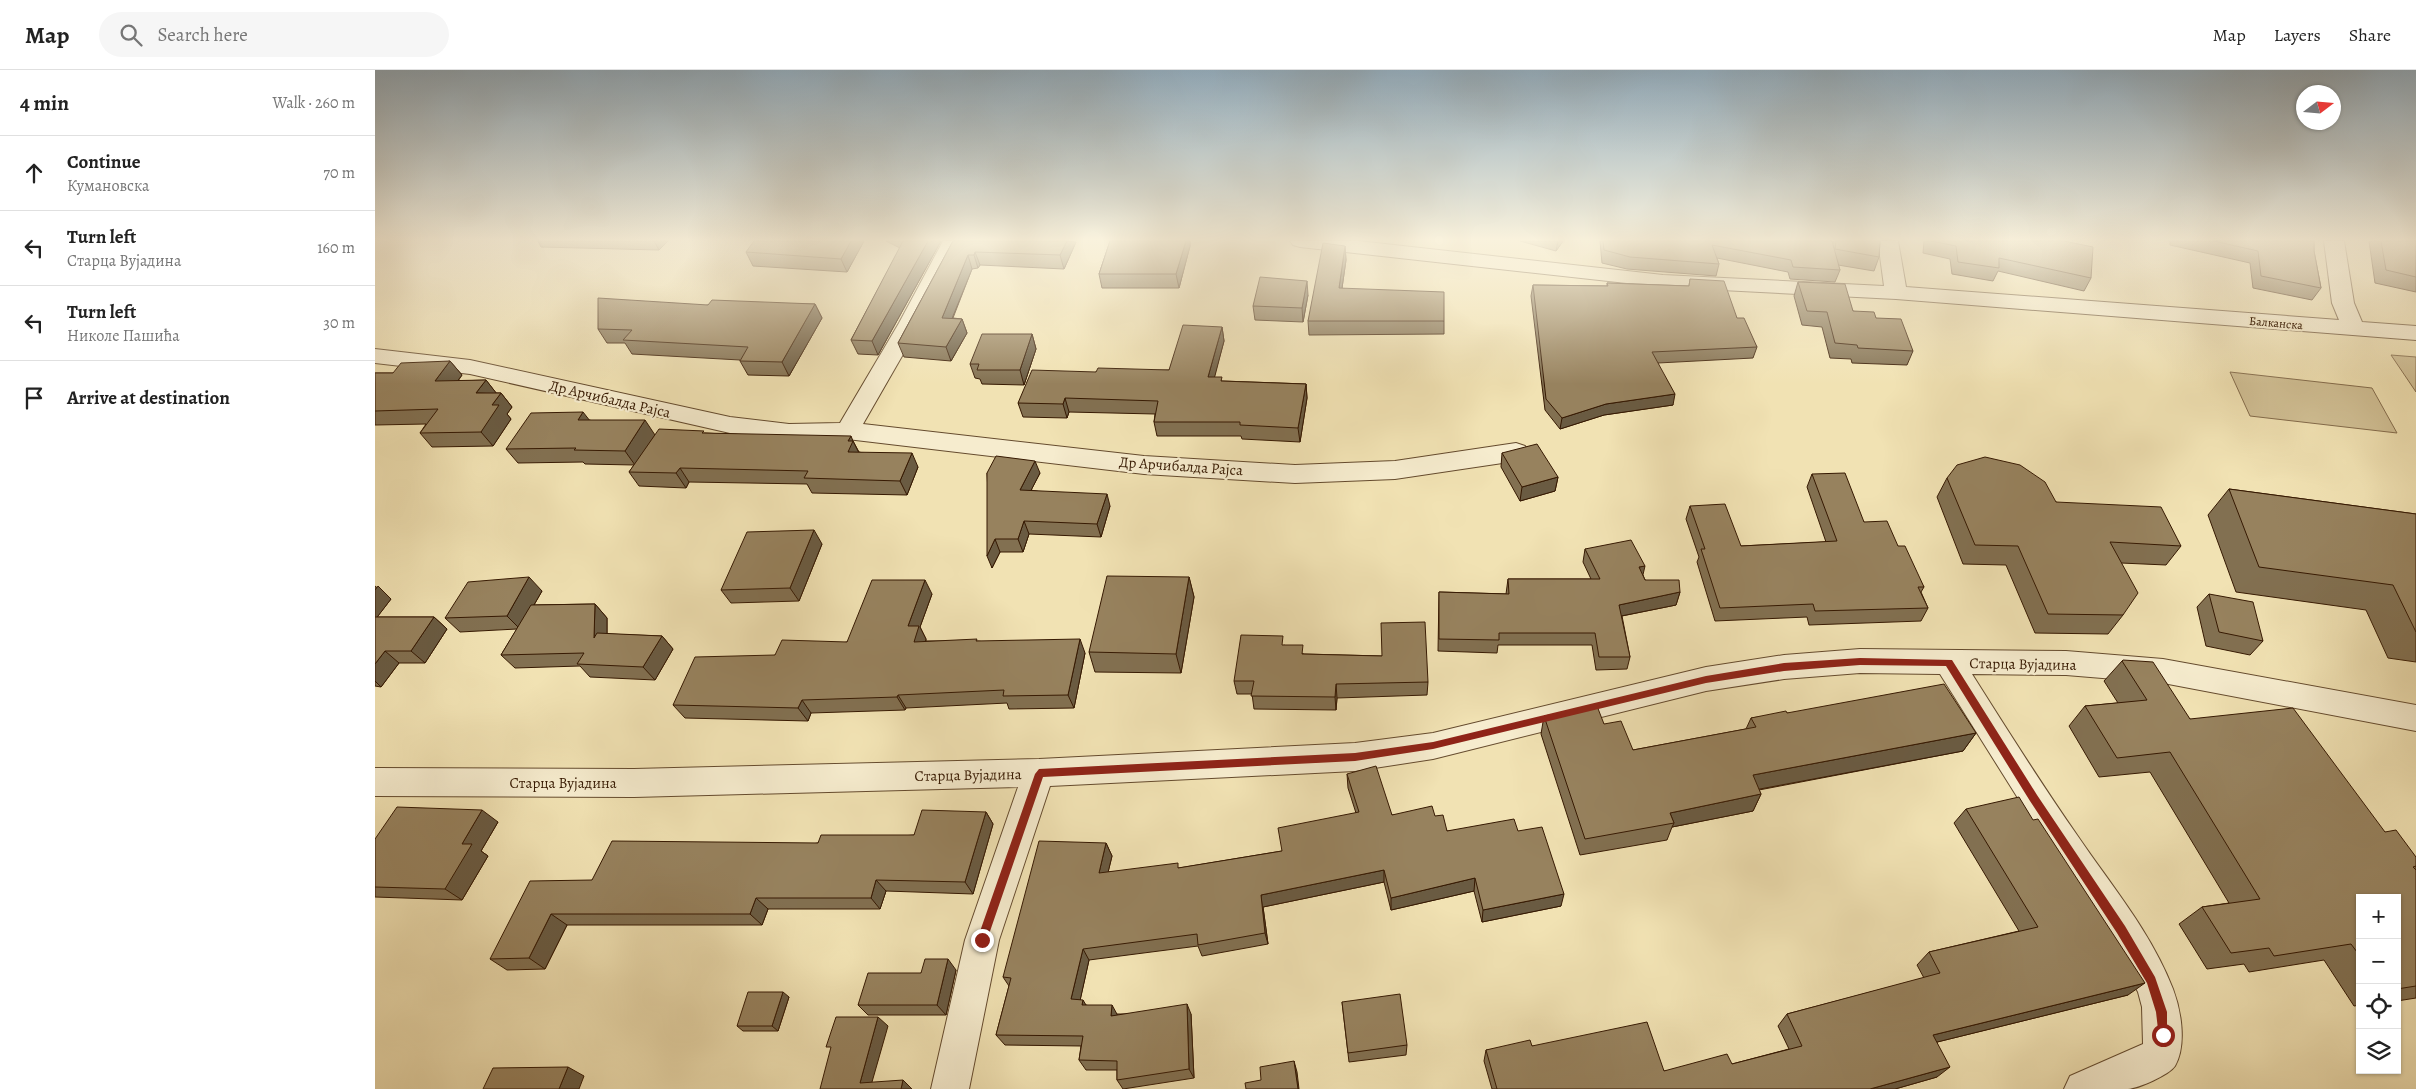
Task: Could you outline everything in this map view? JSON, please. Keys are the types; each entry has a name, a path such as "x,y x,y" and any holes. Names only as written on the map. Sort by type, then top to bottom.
{"street":[{"path":"847,431 928,289"},
{"name":"Балканска","path":"1810,289 1896,293 2416,333"},
{"path":"1895,289 1896,293"},
{"path":"2341,289 2343,303 2354,329"},
{"name":"Др Арчибалда Рајса","path":"375,356 470,368 731,426 789,432 847,431 1144,465 1295,474 1395,470 1516,452"},
{"name":"Старца Вујадина","path":"375,782 644,783 1039,774 1355,757 1433,746 1706,679 1784,667 1860,661 2066,663 2163,671 2416,718"},
{"path":"1949,663 2033,798 2121,930 2151,981 2162,1012 2161,1054 2151,1062 2083,1089"},
{"path":"950,1089 982,940 1039,774"}],"shaded area":[{"path":"2391,355 2416,357 2416,392"},
{"path":"2230,372 2372,388 2397,433 2250,416"}],"building":[{"path":"878,289 901,289 872,341 851,340"},
{"path":"927,289 954,289 942,318 962,319 946,347 898,343"},
{"path":"1257,289 1306,289 1302,308 1253,306"},
{"path":"1314,289 1444,292 1444,321 1308,321"},
{"path":"1533,289 1727,289 1737,318 1744,318 1757,347 1652,352 1675,394 1606,404 1562,418 1546,399"},
{"path":"1800,289 1846,289 1853,311 1874,312 1876,318 1901,319 1913,351 1858,348 1857,345 1835,343 1827,312 1807,311"},
{"path":"598,298 708,305 712,300 815,304 782,362 740,361 748,347 623,340 632,330 598,329"},
{"path":"1183,325 1222,327 1208,377 1222,377 1221,381 1306,384 1298,428 1240,425 1240,422 1154,422 1158,401 1065,398 1063,404 1018,403 1032,370 1096,372 1098,368 1169,370"},
{"path":"982,334 1032,334 1020,370 977,370 979,364 970,364"},
{"path":"450,361 435,381 486,380 476,393 501,393 492,405 499,405 481,432 420,433 438,409 375,411 375,373 393,373 401,363"},
{"path":"583,412 578,420 645,420 625,451 574,450 576,448 506,449 531,413"},
{"path":"659,429 704,431 702,433 851,436 848,441 853,441 848,452 912,453 900,481 804,478 808,471 680,468 676,473 629,472"},
{"path":"1537,444 1558,477 1522,487 1502,453"},
{"path":"996,456 1035,461 1020,490 1107,494 1097,524 1024,521 1018,539 995,539 987,556 987,473"},
{"path":"1985,457 2020,465 2045,482 2056,502 2161,507 2181,546 2110,542 2138,593 2123,615 2048,614 2018,546 1975,545 1947,478 1957,465"},
{"path":"1845,473 1864,522 1887,521 1898,546 1905,546 1924,587 1918,587 1928,608 1815,611 1813,604 1720,608 1701,549 1705,549 1690,506 1725,504 1741,546 1837,541 1812,474"},
{"path":"2229,489 2416,514 2416,632 2393,585 2259,567"},
{"path":"814,530 790,588 721,590 747,532"},
{"path":"1631,540 1645,566 1639,567 1645,580 1679,580 1680,592 1619,605 1630,657 1599,657 1595,633 1499,633 1499,640 1439,639 1439,592 1509,594 1508,579 1600,579 1585,549"},
{"path":"1107,576 1189,577 1176,654 1089,652"},
{"path":"529,577 507,616 445,618 468,582"},
{"path":"872,580 925,580 908,626 919,626 914,642 977,639 976,641 1080,639 1068,695 1003,696 1004,690 898,695 897,697 802,700 798,708 673,705 695,657 775,655 782,640 847,642"},
{"path":"2209,594 2253,602 2263,641 2219,632"},
{"path":"595,604 594,638 597,633 662,636 643,667 577,664 584,653 501,655 531,605"},
{"path":"375,617 434,617 411,651 385,651 375,664"},
{"path":"1425,622 1428,682 1336,684 1335,697 1251,696 1254,681 1234,681 1241,635 1283,636 1282,645 1303,645 1302,654 1382,656 1381,623"},
{"path":"2122,661 2153,662 2190,719 2293,708 2385,832 2396,830 2416,857 2416,866 2413,867 2416,870 2416,986 2401,988 2401,894 2356,894 2356,951 2351,944 2274,956 2269,948 2231,953 2202,907 2260,899 2170,752 2117,758 2085,706 2147,700"},
{"path":"1944,684 1976,733 1753,775 1761,794 1670,813 1674,823 1585,839 1544,716 1597,706 1604,724 1621,721 1633,750 1756,727 1751,718"},
{"path":"1376,766 1392,815 1432,806 1435,816 1443,815 1447,831 1514,819 1518,831 1542,827 1564,894 1483,910 1475,878 1391,898 1384,870 1261,895 1265,933 1198,945 1197,934 1083,949 1071,999 1083,1000 1082,1005 1112,1005 1111,1016 1187,1004 1189,1069 1117,1080 1117,1061 1079,1060 1083,1036 996,1035 1011,978 1003,977 1039,841 1106,843 1099,873 1178,863 1178,868 1282,851 1278,828 1359,812 1347,774"},
{"path":"2019,797 2033,820 2038,819 2145,983 1933,1035 1950,1067 1870,1089 1497,1089 1486,1050 1530,1040 1532,1046 1647,1022 1664,1071 1727,1054 1732,1064 1802,1046 1787,1014 1940,973 1929,952 2038,927 1966,809"},
{"path":"397,807 482,810 462,844 472,844 445,889 375,887 375,839"},
{"path":"922,810 986,812 965,882 876,880 871,898 756,898 750,914 551,914 529,958 490,959 530,881 592,880 612,841 818,843 821,835 914,835"},
{"path":"925,959 948,959 937,1005 858,1005 868,973 921,973"},
{"path":"748,992 783,992 772,1026 737,1026"},
{"path":"1400,994 1407,1045 1348,1053 1342,1002"},
{"path":"836,1017 878,1017 860,1083 903,1080 901,1089 820,1089 831,1047 826,1047"},
{"path":"1294,1061 1298,1089 1246,1089 1245,1083 1261,1080 1260,1067"},
{"path":"568,1067 559,1089 483,1089 493,1068"}],"route":[{"path":"982,940 1039,774 1355,757 1433,746 1706,679 1784,667 1860,661 1949,663 2033,798 2121,930 2151,981 2162,1012 2163,1035"}]}
